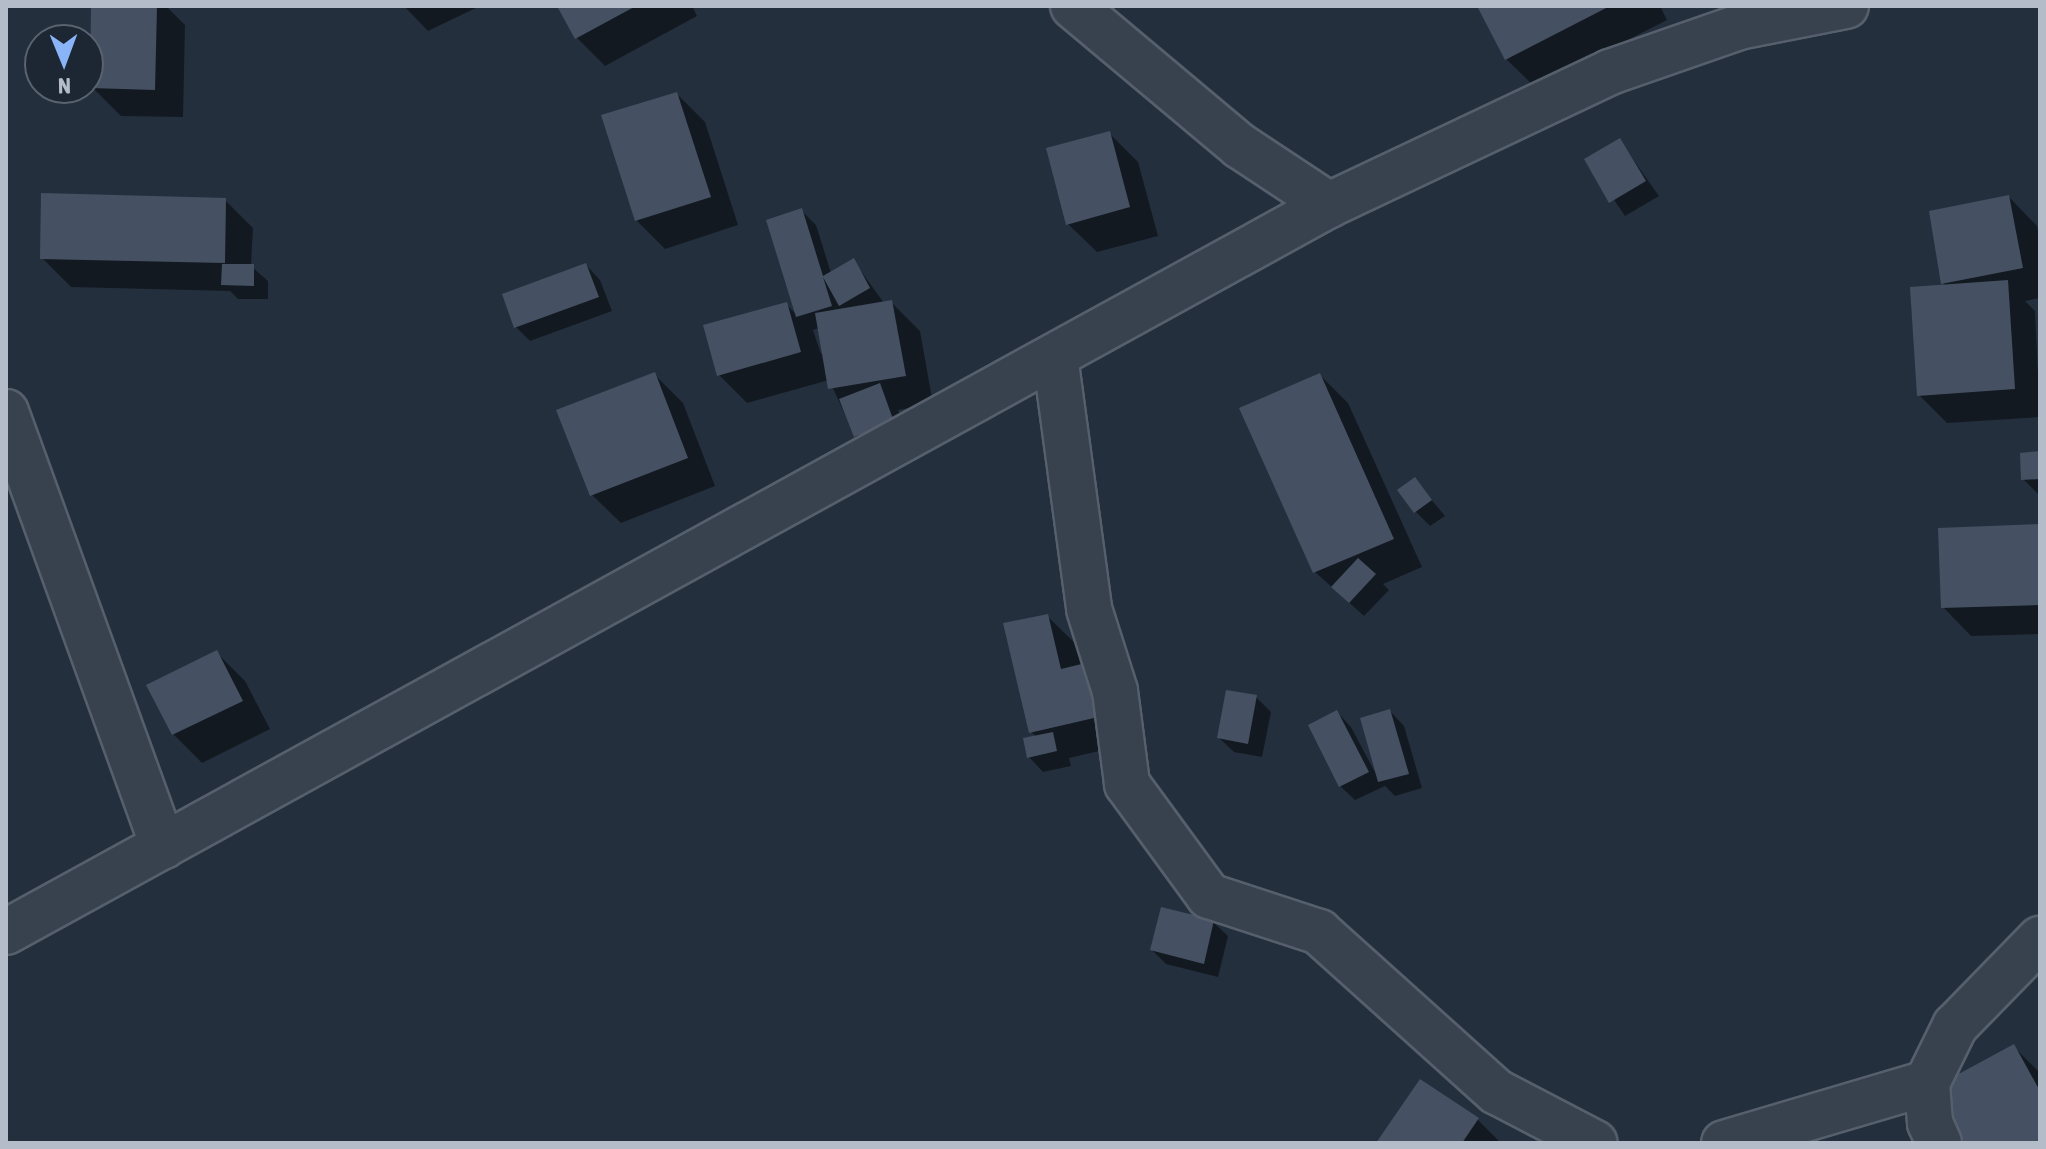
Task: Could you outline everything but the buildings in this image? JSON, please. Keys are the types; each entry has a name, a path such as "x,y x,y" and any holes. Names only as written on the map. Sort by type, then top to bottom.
{"street":[{"path":"1073,6 1240,146 1329,205"},
{"path":"6,932 1329,205 1610,72 1739,27 1846,6"},
{"path":"1055,356 1089,609 1115,691 1127,784 1209,896 1319,932 1497,1092 1595,1143"},
{"path":"6,412 163,846"},
{"path":"1939,1143 1930,1123 1927,1083 1955,1026 2040,939"},
{"path":"1724,1143 1927,1083"}]}
